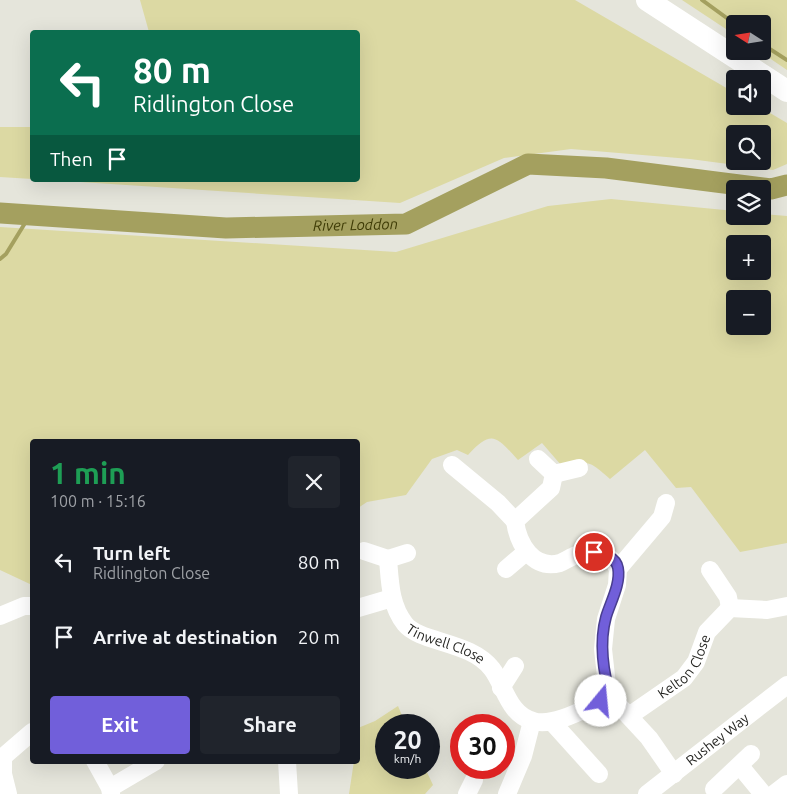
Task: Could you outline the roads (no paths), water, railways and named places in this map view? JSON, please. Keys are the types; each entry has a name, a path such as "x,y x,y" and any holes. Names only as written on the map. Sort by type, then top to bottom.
{"main road":[{"path":"647,0 787,91"}],"street":[{"path":"538,458 554,474"},
{"path":"452,464 490,496 515,521 516,535 526,552 534,559 551,564 562,562 581,553 602,554 611,558 618,568"},
{"path":"554,474 579,468"},
{"path":"515,521 551,488 554,474"},
{"path":"666,503 662,516 618,568 617,585 603,633 606,678 611,697 649,738 674,774"},
{"path":"364,551 388,559 407,553"},
{"path":"506,569 526,552"},
{"name":"Tinwell Close","path":"388,559 392,598 397,613 406,626 418,634 457,645 481,659 492,668 512,706 524,718 532,721"},
{"path":"710,570 728,597 730,608 767,610 787,606"},
{"path":"360,607 392,598"},
{"path":"0,616 17,608 30,606"},
{"name":"Kelton Close","path":"629,716 684,678 696,662 707,632 730,608"},
{"path":"501,688 515,666"},
{"name":"Rushey Way","path":"647,794 787,685"},
{"path":"507,794 523,756 532,721 552,722 611,697"},
{"path":"552,722 599,774"},
{"path":"8,794 1,756 30,734"},
{"path":"714,789 746,760 763,794"},
{"path":"96,764 110,791 151,764"},
{"path":"288,764 288,794"},
{"path":"774,794 787,784"}],"waterway":[{"path":"702,0 726,17"},
{"path":"771,50 787,60"},
{"name":"River Loddon","path":"0,213 226,228 406,224 528,164 606,168 771,189 787,185"},
{"path":"0,259 6,254 30,215"}]}
